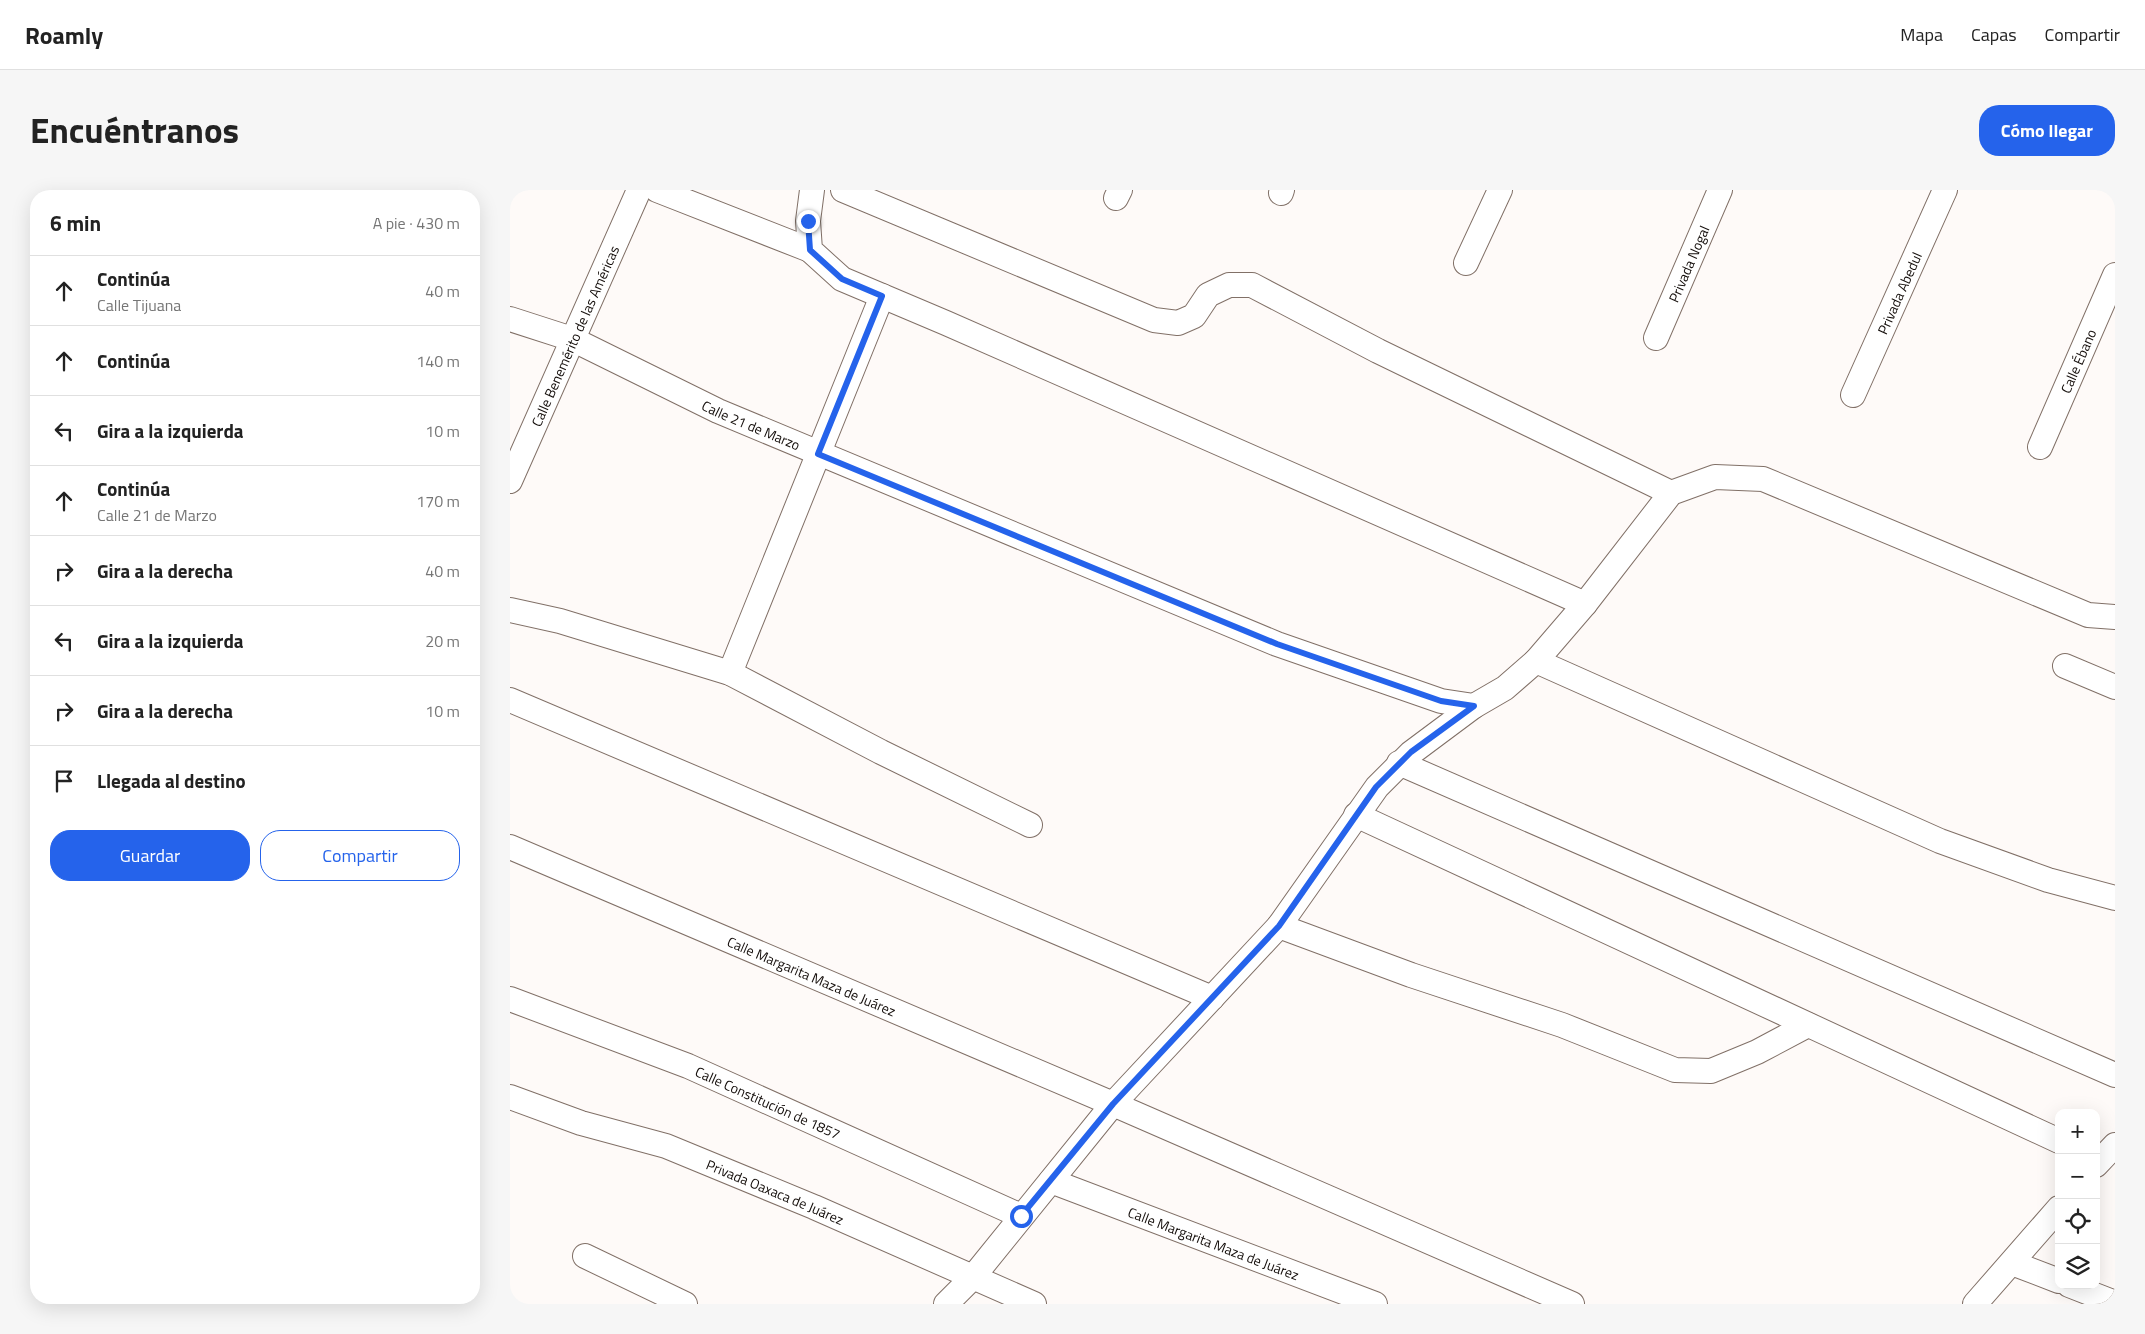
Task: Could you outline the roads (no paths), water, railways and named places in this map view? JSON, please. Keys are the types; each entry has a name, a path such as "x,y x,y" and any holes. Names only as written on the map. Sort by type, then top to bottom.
{"street":[{"name":"Calle Benemérito de las Américas","path":"511,476 639,190"},
{"path":"657,190 810,250 842,279 1585,604"},
{"path":"810,250 808,221 812,190"},
{"path":"843,190 1154,320 1178,323 1194,316 1208,295 1228,285 1252,285 1378,351 1672,493"},
{"path":"1466,263 1500,190"},
{"name":"Privada Nogal","path":"1656,338 1720,190"},
{"name":"Privada Abedul","path":"1853,395 1945,190"},
{"name":"Calle Ébano","path":"2040,447 2115,275"},
{"path":"730,673 882,296"},
{"name":"Calle 21 de Marzo","path":"510,319 572,339 718,411 1277,644 1441,701 1474,706"},
{"path":"946,1304 973,1277 1113,1104 1279,926 1376,787 1399,763 1474,706 1505,688 1536,661 1585,604 1672,493 1715,477 1763,479 2088,615 2115,617"},
{"path":"510,610 560,621 730,673 881,752 1030,824"},
{"path":"1536,661 1940,841 2048,880 2115,898"},
{"path":"2065,666 2115,687"},
{"path":"510,700 1212,998"},
{"path":"1399,763 2115,1075"},
{"path":"1356,815 2055,1140"},
{"name":"Calle Margarita Maza de Juárez","path":"510,847 1113,1104 1572,1304"},
{"path":"1279,926 1411,975 1562,1025 1675,1070 1711,1071 1757,1052 1808,1025"},
{"name":"Calle Constitución de 1857","path":"510,1000 688,1066 1021,1216"},
{"name":"Privada Oaxaca de Juárez","path":"510,1097 581,1123 666,1146 814,1207 1034,1304"},
{"name":"Calle Margarita Maza de Juárez","path":"1051,1181 1375,1304"},
{"path":"1976,1304 2055,1213"},
{"path":"584,1256 685,1304"},
{"path":"2012,1263 2055,1279"},
{"path":"2079,1289 2115,1303"}]}
